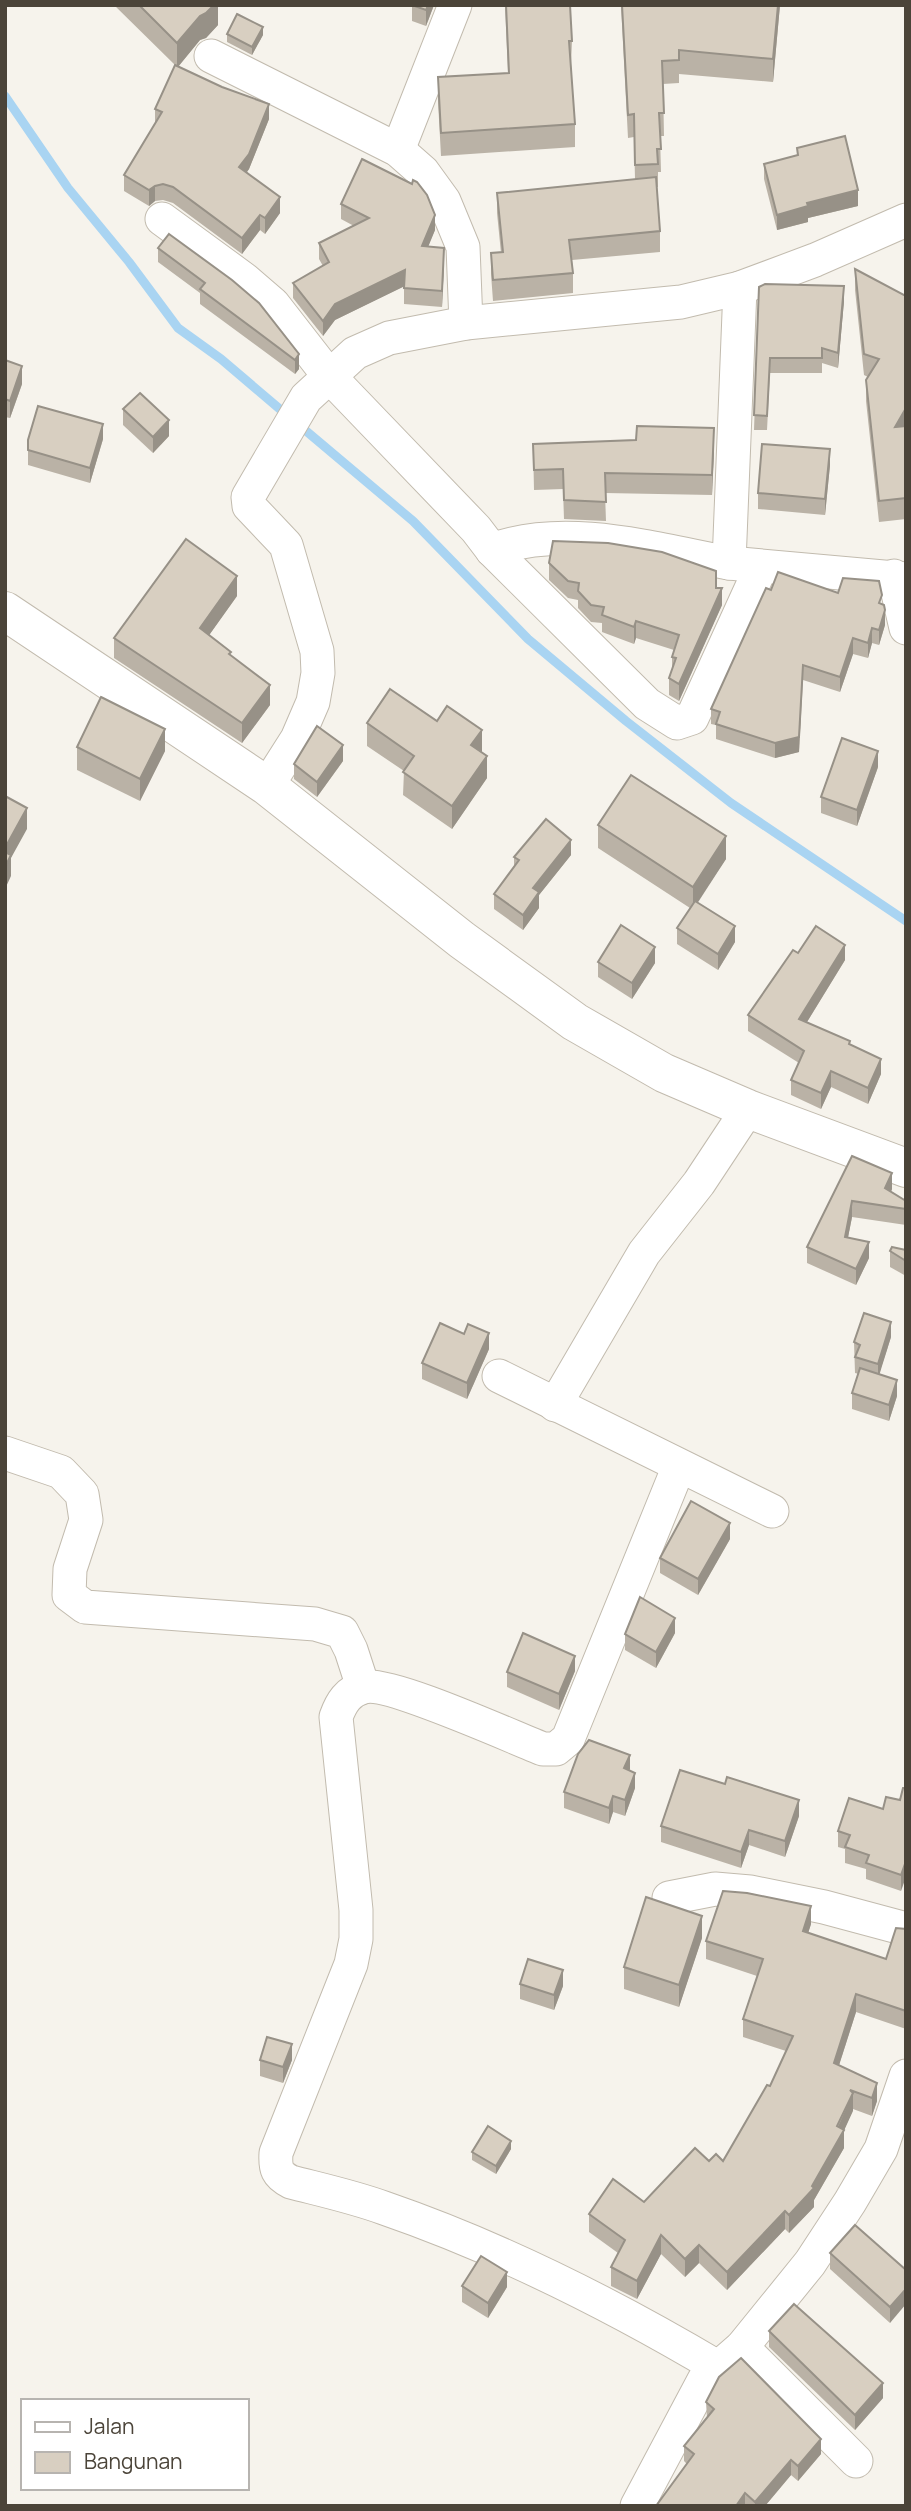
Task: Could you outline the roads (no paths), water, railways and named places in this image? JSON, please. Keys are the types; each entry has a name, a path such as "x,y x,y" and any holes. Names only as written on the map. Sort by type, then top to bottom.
{"street":[{"path":"398,150 455,5"},
{"path":"211,56 398,150 423,172 444,201 463,247 466,323"},
{"path":"162,219 244,279 273,304 318,387 484,539 647,704 677,723 692,718 761,567"},
{"path":"267,786 297,738 313,702 318,673 317,651 286,545 247,502 250,493 318,387 355,353 389,338 466,323 681,302 740,288 815,260 906,220"},
{"path":"730,553 740,288"},
{"path":"484,539 564,538 730,553 761,567 900,578 906,628"},
{"path":"5,611 267,786 461,940 576,1022 663,1073 748,1109 906,1168"},
{"path":"555,1405 644,1253 699,1184 748,1109"},
{"path":"499,1376 772,1511"},
{"path":"5,1453 61,1472 82,1494 86,1520 70,1569 69,1595 85,1607 315,1624 342,1632 363,1687"},
{"path":"679,1466 568,1739 556,1749 543,1749 377,1686 363,1687 341,1703 336,1717 356,1910 356,1939 351,1964 276,2153 275,2167 279,2176 291,2182 382,2207 479,2245 644,2324 731,2358 856,2461"},
{"path":"669,1898 715,1889 750,1892 824,1907 906,1929"},
{"path":"638,2506 704,2380 731,2358 810,2263 881,2149 898,2132 906,2076"}],"waterway":[{"path":"5,96 68,188 129,262 178,328 221,359 288,416"},
{"path":"299,425 413,521 528,639 626,721 731,803 906,921"}]}
